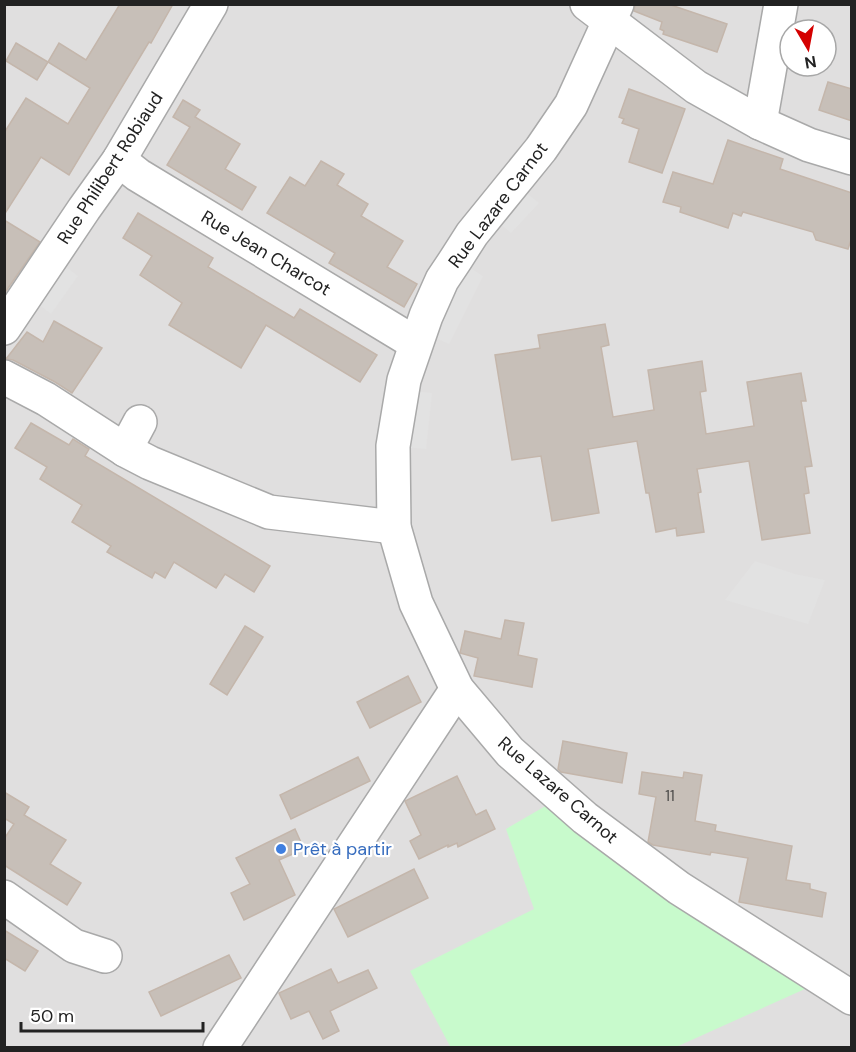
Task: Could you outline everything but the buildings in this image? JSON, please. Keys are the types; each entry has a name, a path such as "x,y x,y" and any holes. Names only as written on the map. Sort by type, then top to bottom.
{"street":[{"name":"Rue Philibert Robiaud","path":"4,328 119,160 211,4"},
{"path":"760,123 781,4"},
{"path":"604,10 696,87 760,123 809,145 852,158"},
{"name":"Rue Lazare Carnot","path":"604,10 571,105 541,149 472,234 442,279 415,343 404,380 393,446 394,527 416,603 457,689 510,752 585,818 679,888 852,998"},
{"name":"Rue Jean Charcot","path":"119,160 138,175 415,343"},
{"path":"4,377 46,399 91,428 132,436 150,463 269,513 394,527"},
{"path":"220,1047 457,689"},
{"path":"4,897 74,946 105,956"}],"shaded area":[{"path":"5,5 851,5 851,1047 5,1048"},
{"path":"515,184 539,203 511,233 489,214"},
{"path":"456,259 483,276 449,344 420,331"},
{"path":"65,266 78,276 51,314 38,304"},
{"path":"402,390 432,393 426,449 393,446"},
{"path":"755,561 795,574 825,580 808,624 725,600"}],"green space":[{"path":"561,797 825,980 676,1047 451,1048 410,971 534,909 506,829"}],"place":[{"name":"Prêt à partir","path":"281,849"}]}
